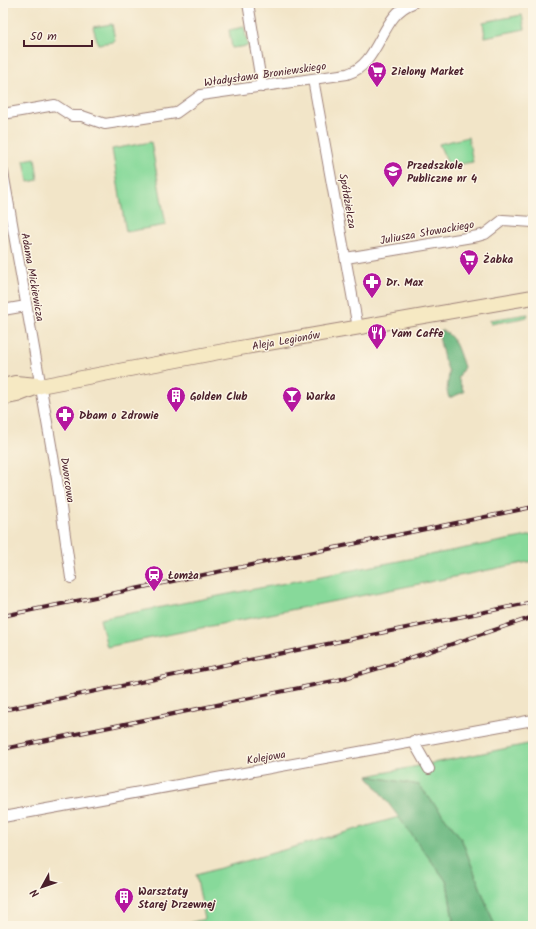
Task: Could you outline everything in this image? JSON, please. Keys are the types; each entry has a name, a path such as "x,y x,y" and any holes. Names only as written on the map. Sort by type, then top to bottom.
{"main road":[{"name":"Aleja Legionów","path":"3,398 17,395 40,386 533,297"},
{"name":"Aleja Legionów","path":"3,386 15,383 40,386"}],"street":[{"path":"248,3 262,86"},
{"name":"Władysława Broniewskiego","path":"3,114 55,105 72,116 82,116 105,124 176,113 201,95 346,74 362,66 399,12 407,5 413,3"},
{"name":"Spółdzielcza","path":"313,79 358,328"},
{"name":"Adama Mickiewicza","path":"3,172 40,386"},
{"name":"Juliusza Słowackiego","path":"346,258 482,235 503,220 533,222"},
{"path":"3,310 26,306"},
{"name":"Dworcowa","path":"40,386 57,479 71,578"},
{"name":"Kolejowa","path":"3,817 533,720"},
{"path":"413,741 429,769"}],"green space":[{"path":"522,15 525,29 485,37 483,22"},
{"path":"112,24 115,40 113,42 98,44 93,27"},
{"path":"244,27 248,46 232,48 229,30"},
{"path":"468,137 473,162 449,166 439,144"},
{"path":"151,142 166,225 126,232 112,149"},
{"path":"35,158 38,180 28,182 24,160"},
{"path":"528,314 527,317 491,324 490,320"},
{"path":"442,330 451,336 454,341 464,367 458,378 464,392 449,398 447,391 449,372 444,359 438,332"},
{"path":"533,535 533,561 107,647 100,619"},
{"path":"533,743 533,926 495,926 461,838 419,785 368,776"},
{"path":"368,776 419,785 461,838 495,926 454,926 447,882"},
{"path":"399,817 447,882 454,926 176,926 205,919 196,875"}],"railway":[{"path":"3,616 533,507"},
{"path":"3,710 533,602"},
{"path":"3,749 338,680 383,667 533,617"}],"place":[{"name":"Zielony Market","path":"377,88"},
{"name":"Przedszkole Publiczne nr 4","path":"393,188"},
{"name":"Żabka","path":"469,276"},
{"name":"Dr. Max","path":"372,299"},
{"name":"Yam Caffe","path":"377,350"},
{"name":"Golden Club","path":"176,413"},
{"name":"Warka","path":"292,413"},
{"name":"Dbam o Zdrowie","path":"65,432"},
{"name":"Łomża","path":"154,592"},
{"name":"Warsztaty Starej Drzewnej","path":"124,914"}]}
